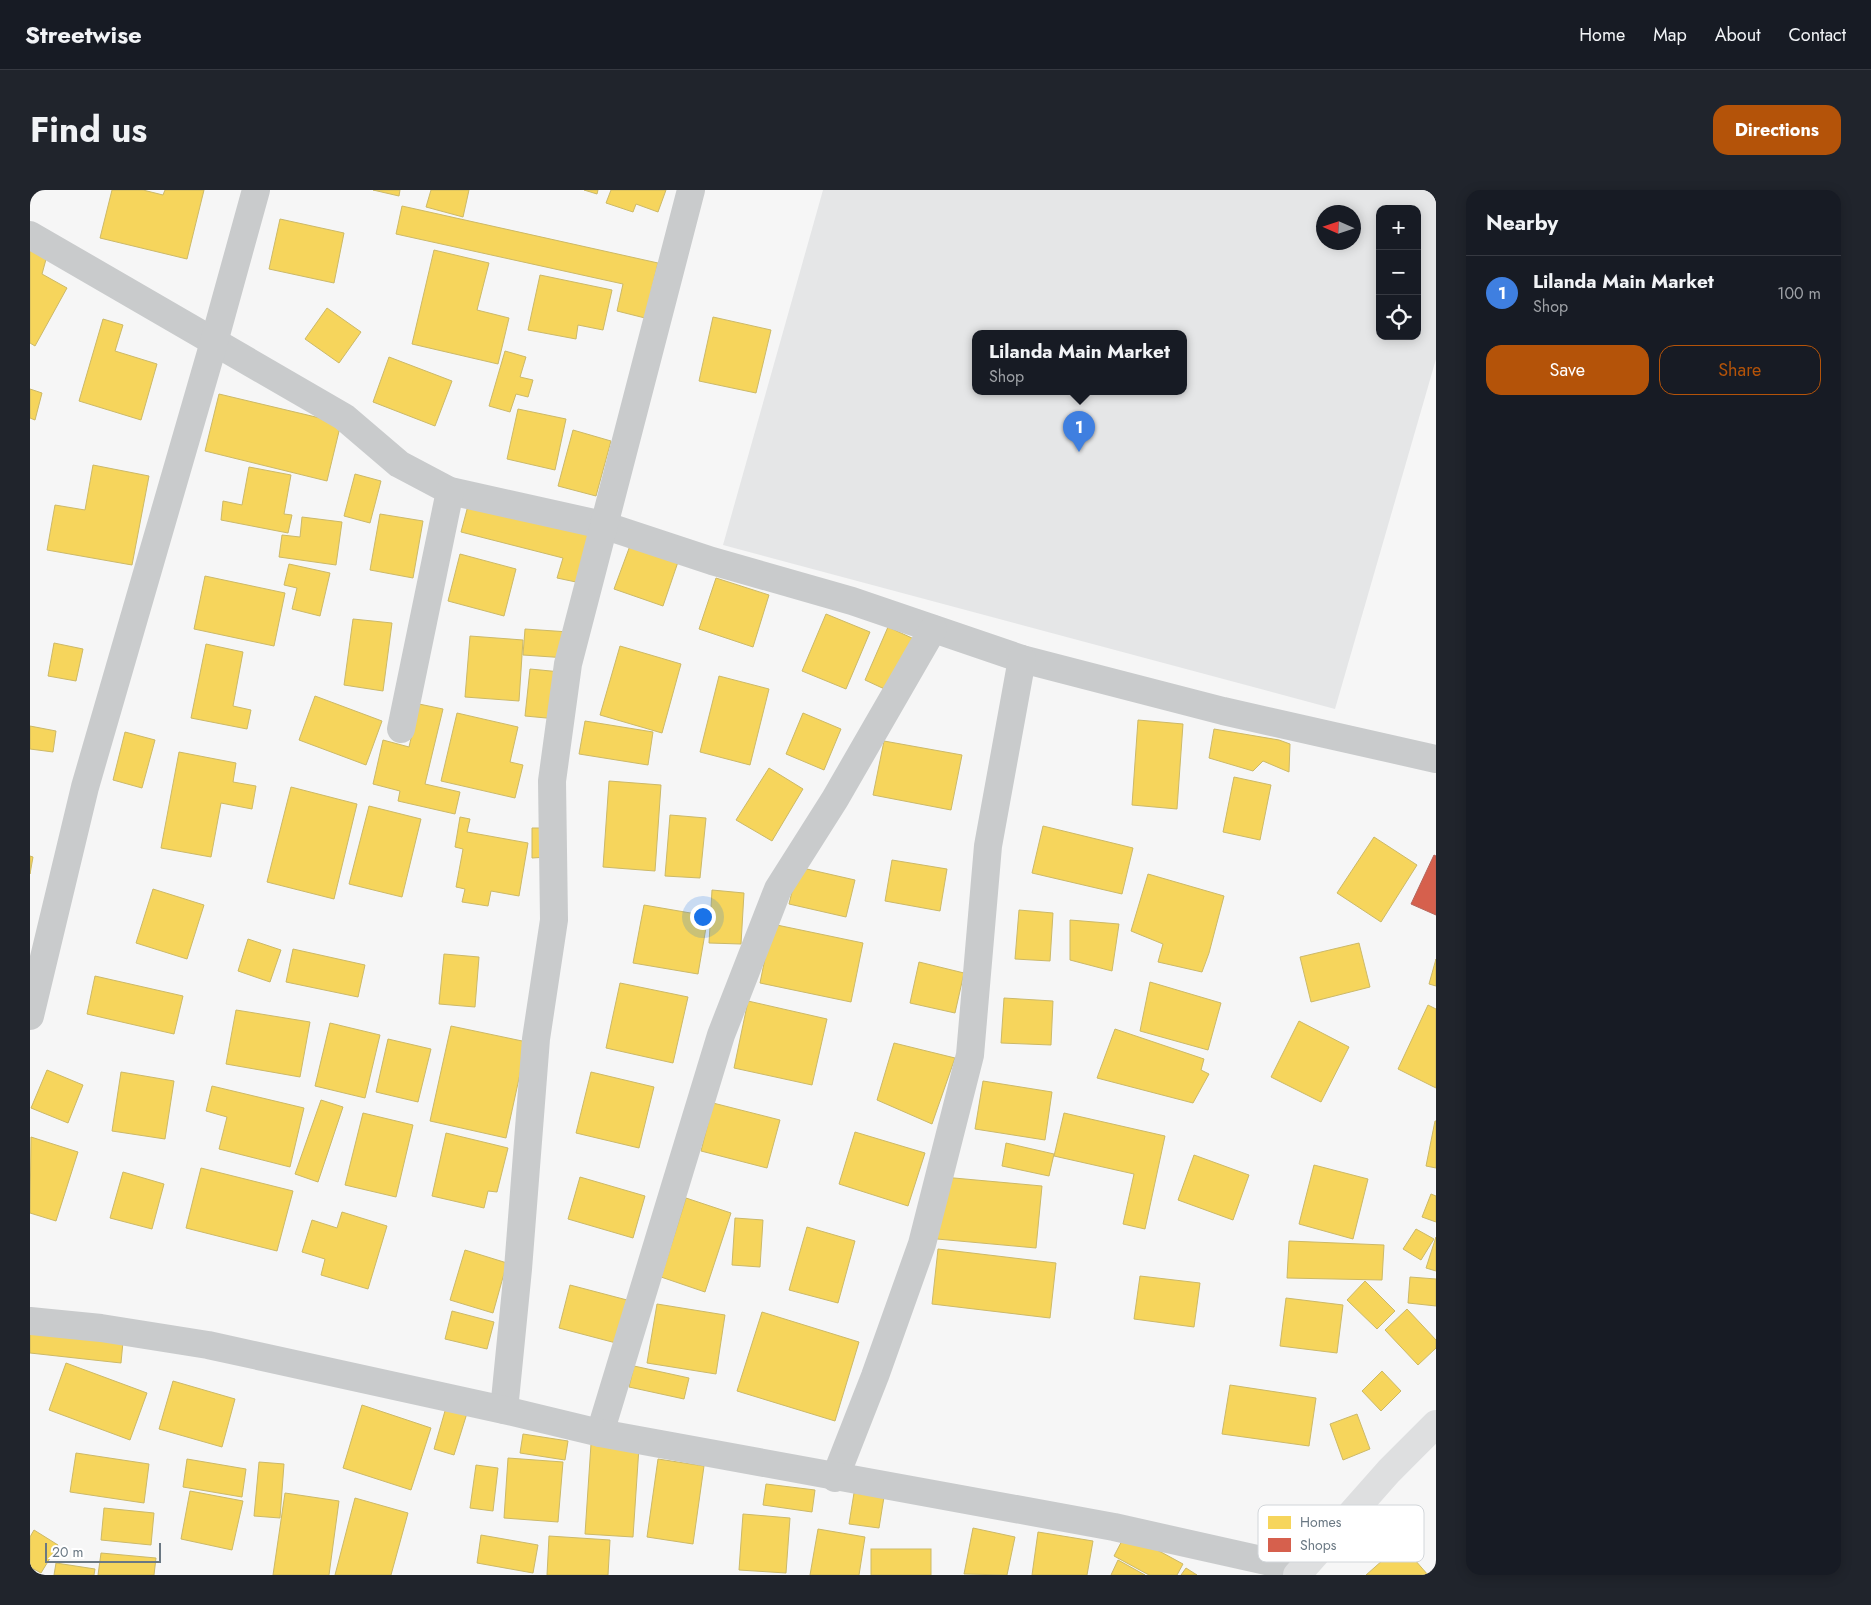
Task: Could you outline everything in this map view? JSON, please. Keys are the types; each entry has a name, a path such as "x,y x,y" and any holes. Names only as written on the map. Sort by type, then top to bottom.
{"main road":[{"path":"1359,1505 1389,1471 1436,1424"},
{"path":"1299,1572 1308,1562"}],"street":[{"path":"30,1016 85,787 256,190"},
{"path":"504,1410 518,1269 536,1039 554,920 552,781 568,664 691,190"},
{"path":"30,236 344,417 399,464 450,491 603,525 712,561 852,601 1022,659 1223,712 1436,759"},
{"path":"401,728 450,491"},
{"path":"600,1434 721,1035 778,889 835,799 933,628"},
{"path":"835,1478 875,1376 922,1244 970,1056 988,846 1022,659"},
{"path":"30,1321 101,1328 208,1345 504,1410 600,1434 1114,1528 1299,1572"}],"shaded area":[{"path":"823,190 1436,190 1436,359 1335,709 723,545"}],"building: Homes":[{"path":"112,190 143,190 163,195 165,190 204,190 187,259 100,238"},
{"path":"373,190 400,190 399,196"},
{"path":"431,190 469,190 463,217 426,207"},
{"path":"584,190 598,190 597,194"},
{"path":"611,190 666,190 658,212 636,204 633,212 606,203"},
{"path":"402,206 658,263 645,318 617,311 623,284 396,234"},
{"path":"280,219 344,233 334,283 269,269"},
{"path":"30,242 48,252 42,274 67,288 35,346 30,343"},
{"path":"434,250 489,263 477,310 509,318 498,364 412,344"},
{"path":"540,275 612,290 603,330 578,325 576,339 528,330"},
{"path":"327,308 361,332 339,363 305,339"},
{"path":"713,317 771,330 756,393 699,381"},
{"path":"103,319 123,325 115,351 157,364 141,420 79,401"},
{"path":"505,351 526,357 520,377 533,380 528,397 516,394 510,412 489,406"},
{"path":"389,357 452,381 435,426 373,402"},
{"path":"30,389 42,393 35,420 30,418"},
{"path":"219,394 341,423 327,481 205,451"},
{"path":"518,409 566,419 555,470 507,459"},
{"path":"573,430 611,441 596,496 558,486"},
{"path":"93,465 149,476 132,565 47,550 55,505 85,510"},
{"path":"249,467 291,475 284,514 292,515 288,533 221,520 223,501 242,505"},
{"path":"355,474 381,481 370,523 344,516"},
{"path":"470,498 590,529 576,582 557,578 563,558 461,532"},
{"path":"380,514 423,521 413,578 370,570"},
{"path":"302,517 342,522 336,565 279,557 282,535 300,537"},
{"path":"631,543 679,559 663,606 614,589"},
{"path":"460,554 516,569 504,616 448,601"},
{"path":"289,564 330,573 320,616 292,609 297,588 284,585"},
{"path":"205,576 285,593 274,646 194,629"},
{"path":"716,578 769,595 753,647 699,629"},
{"path":"826,614 870,632 846,689 802,671"},
{"path":"353,619 392,623 383,691 344,685"},
{"path":"888,627 914,639 891,692 865,680"},
{"path":"525,629 569,632 567,658 523,655"},
{"path":"470,636 523,640 519,701 465,697"},
{"path":"54,643 83,649 76,681 48,676"},
{"path":"206,644 243,652 233,706 251,710 247,729 191,718"},
{"path":"620,646 681,664 662,733 600,715"},
{"path":"530,669 561,672 557,719 525,716"},
{"path":"719,676 769,689 750,765 700,752"},
{"path":"315,696 382,721 366,765 299,740"},
{"path":"419,704 443,709 425,784 460,792 455,814 398,801 400,791 373,784 383,740 409,747"},
{"path":"457,713 518,727 510,762 523,765 515,798 441,781"},
{"path":"803,713 841,729 824,770 786,754"},
{"path":"1138,720 1183,724 1177,809 1132,805"},
{"path":"585,721 653,732 648,765 579,754"},
{"path":"30,726 56,731 53,752 30,749"},
{"path":"1214,729 1279,740 1290,744 1289,772 1263,761 1253,771 1209,758"},
{"path":"125,732 155,740 142,788 113,780"},
{"path":"884,741 962,755 951,810 873,795"},
{"path":"179,752 236,763 233,782 256,786 252,809 221,803 211,857 161,848"},
{"path":"769,768 803,789 772,841 736,820"},
{"path":"1234,777 1271,785 1260,840 1223,832"},
{"path":"609,781 661,785 655,871 603,867"},
{"path":"291,787 357,804 334,899 267,882"},
{"path":"369,806 421,819 402,897 349,884"},
{"path":"670,815 706,818 700,878 665,876"},
{"path":"460,817 470,819 467,832 528,843 519,896 491,891 488,906 462,902 465,889 456,887 463,849 455,847"},
{"path":"1043,826 1133,848 1122,894 1032,873"},
{"path":"532,828 549,828 548,857 532,858"},
{"path":"1374,837 1417,865 1381,922 1337,893"},
{"path":"30,856 33,857 30,874"},
{"path":"892,860 947,869 940,911 885,901"},
{"path":"798,867 855,880 846,917 789,904"},
{"path":"1148,874 1224,896 1202,972 1158,962 1163,944 1131,931"},
{"path":"153,889 204,905 187,959 136,943"},
{"path":"712,890 744,893 741,944 709,943"},
{"path":"644,905 708,916 698,974 633,963"},
{"path":"1019,910 1053,913 1050,961 1015,959"},
{"path":"1070,920 1119,924 1112,971 1070,960"},
{"path":"772,924 863,943 851,1002 760,983"},
{"path":"248,939 281,950 270,982 238,971"},
{"path":"1359,943 1370,987 1311,1002 1300,957"},
{"path":"293,949 365,965 358,997 286,982"},
{"path":"444,954 479,957 475,1007 439,1004"},
{"path":"1436,959 1436,986 1429,984"},
{"path":"919,962 964,973 955,1013 910,1003"},
{"path":"95,976 183,996 174,1034 87,1014"},
{"path":"1150,982 1221,1003 1208,1050 1140,1031"},
{"path":"620,983 688,997 673,1063 606,1048"},
{"path":"1004,998 1053,1001 1051,1045 1001,1043"},
{"path":"748,1001 827,1019 812,1085 734,1068"},
{"path":"1428,1005 1436,1009 1436,1088 1398,1069"},
{"path":"236,1010 310,1022 300,1077 226,1064"},
{"path":"1299,1021 1349,1047 1321,1102 1271,1077"},
{"path":"330,1023 380,1035 365,1098 315,1086"},
{"path":"451,1026 527,1042 506,1138 430,1121"},
{"path":"1115,1029 1204,1059 1201,1070 1209,1074 1193,1103 1097,1078"},
{"path":"388,1039 431,1049 418,1102 376,1092"},
{"path":"894,1043 955,1058 932,1124 877,1100"},
{"path":"47,1070 83,1085 68,1123 31,1108"},
{"path":"121,1072 174,1081 165,1139 112,1131"},
{"path":"591,1072 654,1087 639,1148 576,1133"},
{"path":"983,1081 1052,1092 1045,1140 975,1129"},
{"path":"212,1086 304,1108 290,1167 219,1149 227,1117 206,1111"},
{"path":"321,1100 343,1107 318,1182 295,1174"},
{"path":"713,1103 780,1120 767,1168 701,1151"},
{"path":"363,1113 413,1125 396,1197 345,1185"},
{"path":"1064,1113 1165,1136 1145,1229 1123,1224 1134,1174 1054,1156"},
{"path":"1436,1121 1436,1168 1426,1166"},
{"path":"855,1132 925,1153 908,1206 839,1184"},
{"path":"446,1133 508,1148 497,1192 488,1191 484,1208 432,1196"},
{"path":"31,1137 78,1152 56,1221 30,1213"},
{"path":"1006,1143 1054,1154 1049,1176 1002,1166"},
{"path":"1194,1155 1249,1175 1233,1220 1178,1200"},
{"path":"1314,1165 1368,1179 1353,1239 1299,1224"},
{"path":"201,1168 293,1191 277,1251 186,1228"},
{"path":"123,1172 164,1184 152,1229 110,1218"},
{"path":"580,1177 645,1196 633,1238 568,1219"},
{"path":"943,1177 1042,1186 1036,1248 937,1239"},
{"path":"1431,1194 1436,1196 1436,1222 1422,1217"},
{"path":"686,1198 731,1213 705,1292 661,1277"},
{"path":"342,1212 387,1226 368,1289 321,1275 325,1259 302,1252 312,1220 337,1228"},
{"path":"735,1218 763,1220 760,1267 732,1265"},
{"path":"807,1227 855,1241 838,1303 789,1290"},
{"path":"1416,1229 1434,1239 1421,1260 1403,1249"},
{"path":"1436,1237 1436,1271 1426,1268"},
{"path":"1289,1241 1384,1245 1382,1280 1287,1278"},
{"path":"938,1249 1056,1263 1050,1318 932,1304"},
{"path":"465,1250 507,1263 493,1313 450,1300"},
{"path":"1140,1276 1200,1283 1194,1327 1134,1319"},
{"path":"1410,1277 1436,1279 1436,1306 1408,1303"},
{"path":"1365,1281 1395,1311 1377,1329 1347,1300"},
{"path":"570,1285 627,1300 616,1343 559,1328"},
{"path":"1286,1298 1343,1305 1337,1353 1280,1346"},
{"path":"657,1304 725,1315 716,1374 647,1363"},
{"path":"1407,1309 1436,1340 1436,1348 1418,1365 1385,1330"},
{"path":"452,1311 494,1322 487,1349 445,1339"},
{"path":"762,1312 859,1342 835,1421 737,1391"},
{"path":"30,1321 124,1331 121,1363 30,1353"},
{"path":"66,1363 147,1393 130,1440 49,1410"},
{"path":"634,1366 689,1378 684,1399 629,1387"},
{"path":"1382,1371 1401,1391 1381,1411 1362,1391"},
{"path":"173,1381 235,1399 222,1447 159,1429"},
{"path":"1230,1385 1316,1398 1309,1446 1222,1434"},
{"path":"447,1404 468,1410 454,1455 434,1449"},
{"path":"362,1405 431,1428 411,1490 343,1468"},
{"path":"1357,1414 1370,1449 1343,1460 1330,1424"},
{"path":"523,1434 568,1441 565,1460 520,1453"},
{"path":"591,1444 639,1447 633,1537 585,1534"},
{"path":"76,1453 149,1464 144,1503 70,1492"},
{"path":"508,1458 563,1462 558,1522 504,1518"},
{"path":"187,1459 246,1469 242,1497 183,1487"},
{"path":"658,1459 704,1466 693,1544 647,1537"},
{"path":"259,1462 284,1464 280,1518 254,1516"},
{"path":"476,1465 498,1468 493,1511 470,1508"},
{"path":"766,1484 815,1490 812,1512 763,1505"},
{"path":"190,1491 243,1501 232,1550 181,1539"},
{"path":"285,1493 339,1501 329,1575 273,1575"},
{"path":"854,1493 884,1497 879,1528 849,1524"},
{"path":"355,1498 408,1513 391,1575 335,1575"},
{"path":"104,1508 154,1513 151,1545 101,1540"},
{"path":"743,1514 790,1518 786,1573 739,1570"},
{"path":"973,1528 1015,1537 1007,1575 964,1574"},
{"path":"818,1529 865,1537 859,1575 810,1575"},
{"path":"34,1530 58,1545 41,1573 30,1567 30,1537"},
{"path":"1038,1532 1093,1541 1087,1575 1032,1575"},
{"path":"1126,1533 1183,1564 1177,1575 1149,1575 1114,1556"},
{"path":"481,1535 538,1545 533,1573 477,1563"},
{"path":"549,1536 610,1540 608,1575 547,1575"},
{"path":"871,1549 931,1549 931,1575 871,1575"},
{"path":"101,1553 156,1558 154,1575 98,1575"},
{"path":"1118,1560 1145,1575 1111,1575"},
{"path":"1381,1562 1417,1562 1428,1575 1366,1575"},
{"path":"56,1563 95,1569 94,1575 54,1575"},
{"path":"1186,1568 1197,1575 1181,1575"}],"building: Shops":[{"path":"1434,855 1436,856 1436,915 1411,904"}],"place":[{"name":"Lilanda Main Market","path":"1079,452"}]}
